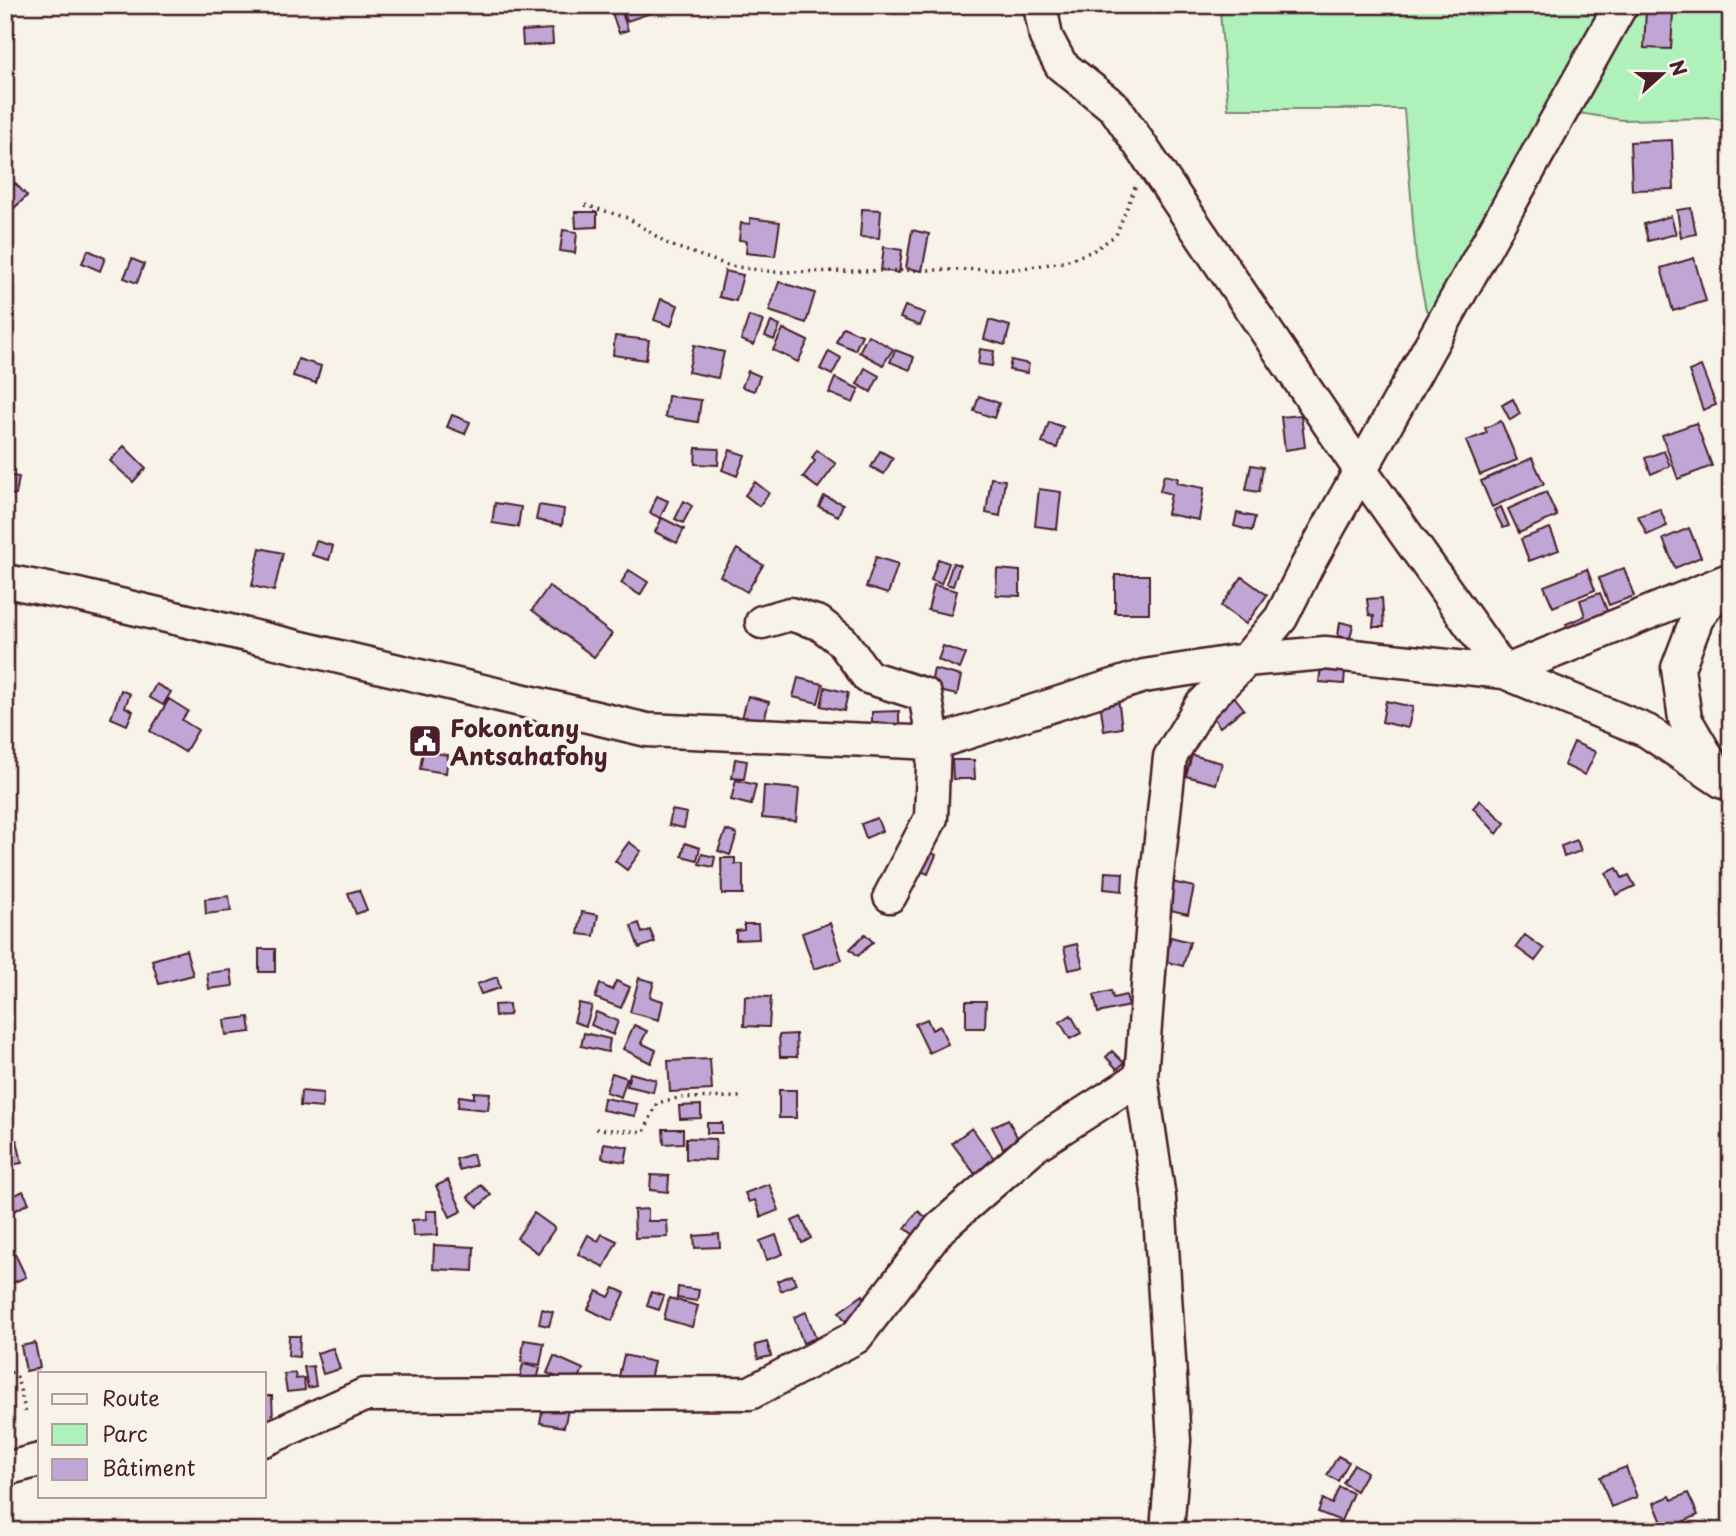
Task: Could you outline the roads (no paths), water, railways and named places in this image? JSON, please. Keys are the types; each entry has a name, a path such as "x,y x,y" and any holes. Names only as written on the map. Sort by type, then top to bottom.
{"street":[{"path":"1040,5 1046,37 1061,65 1115,108 1361,471 1504,672"},
{"path":"1167,1531 1173,1427 1159,1198 1141,1077 1155,895 1170,757 1200,707 1246,660 1281,618 1307,566 1621,5"},
{"path":"1504,672 1728,580"},
{"path":"1727,786 1685,719 1678,668 1698,618 1728,580"},
{"path":"5,581 78,595 648,730 934,743 1144,676 1246,660 1325,653 1504,672 1647,731 1727,786"},
{"path":"762,622 790,614 819,623 842,641 868,677 925,695 934,743 932,818 890,896"},
{"path":"266,1439 364,1395 750,1393 856,1337 940,1228 1035,1145 1141,1077"},
{"path":"5,1469 38,1461"}],"place":[{"name":"Fokontany Antsahafohy","path":"425,741"}]}
